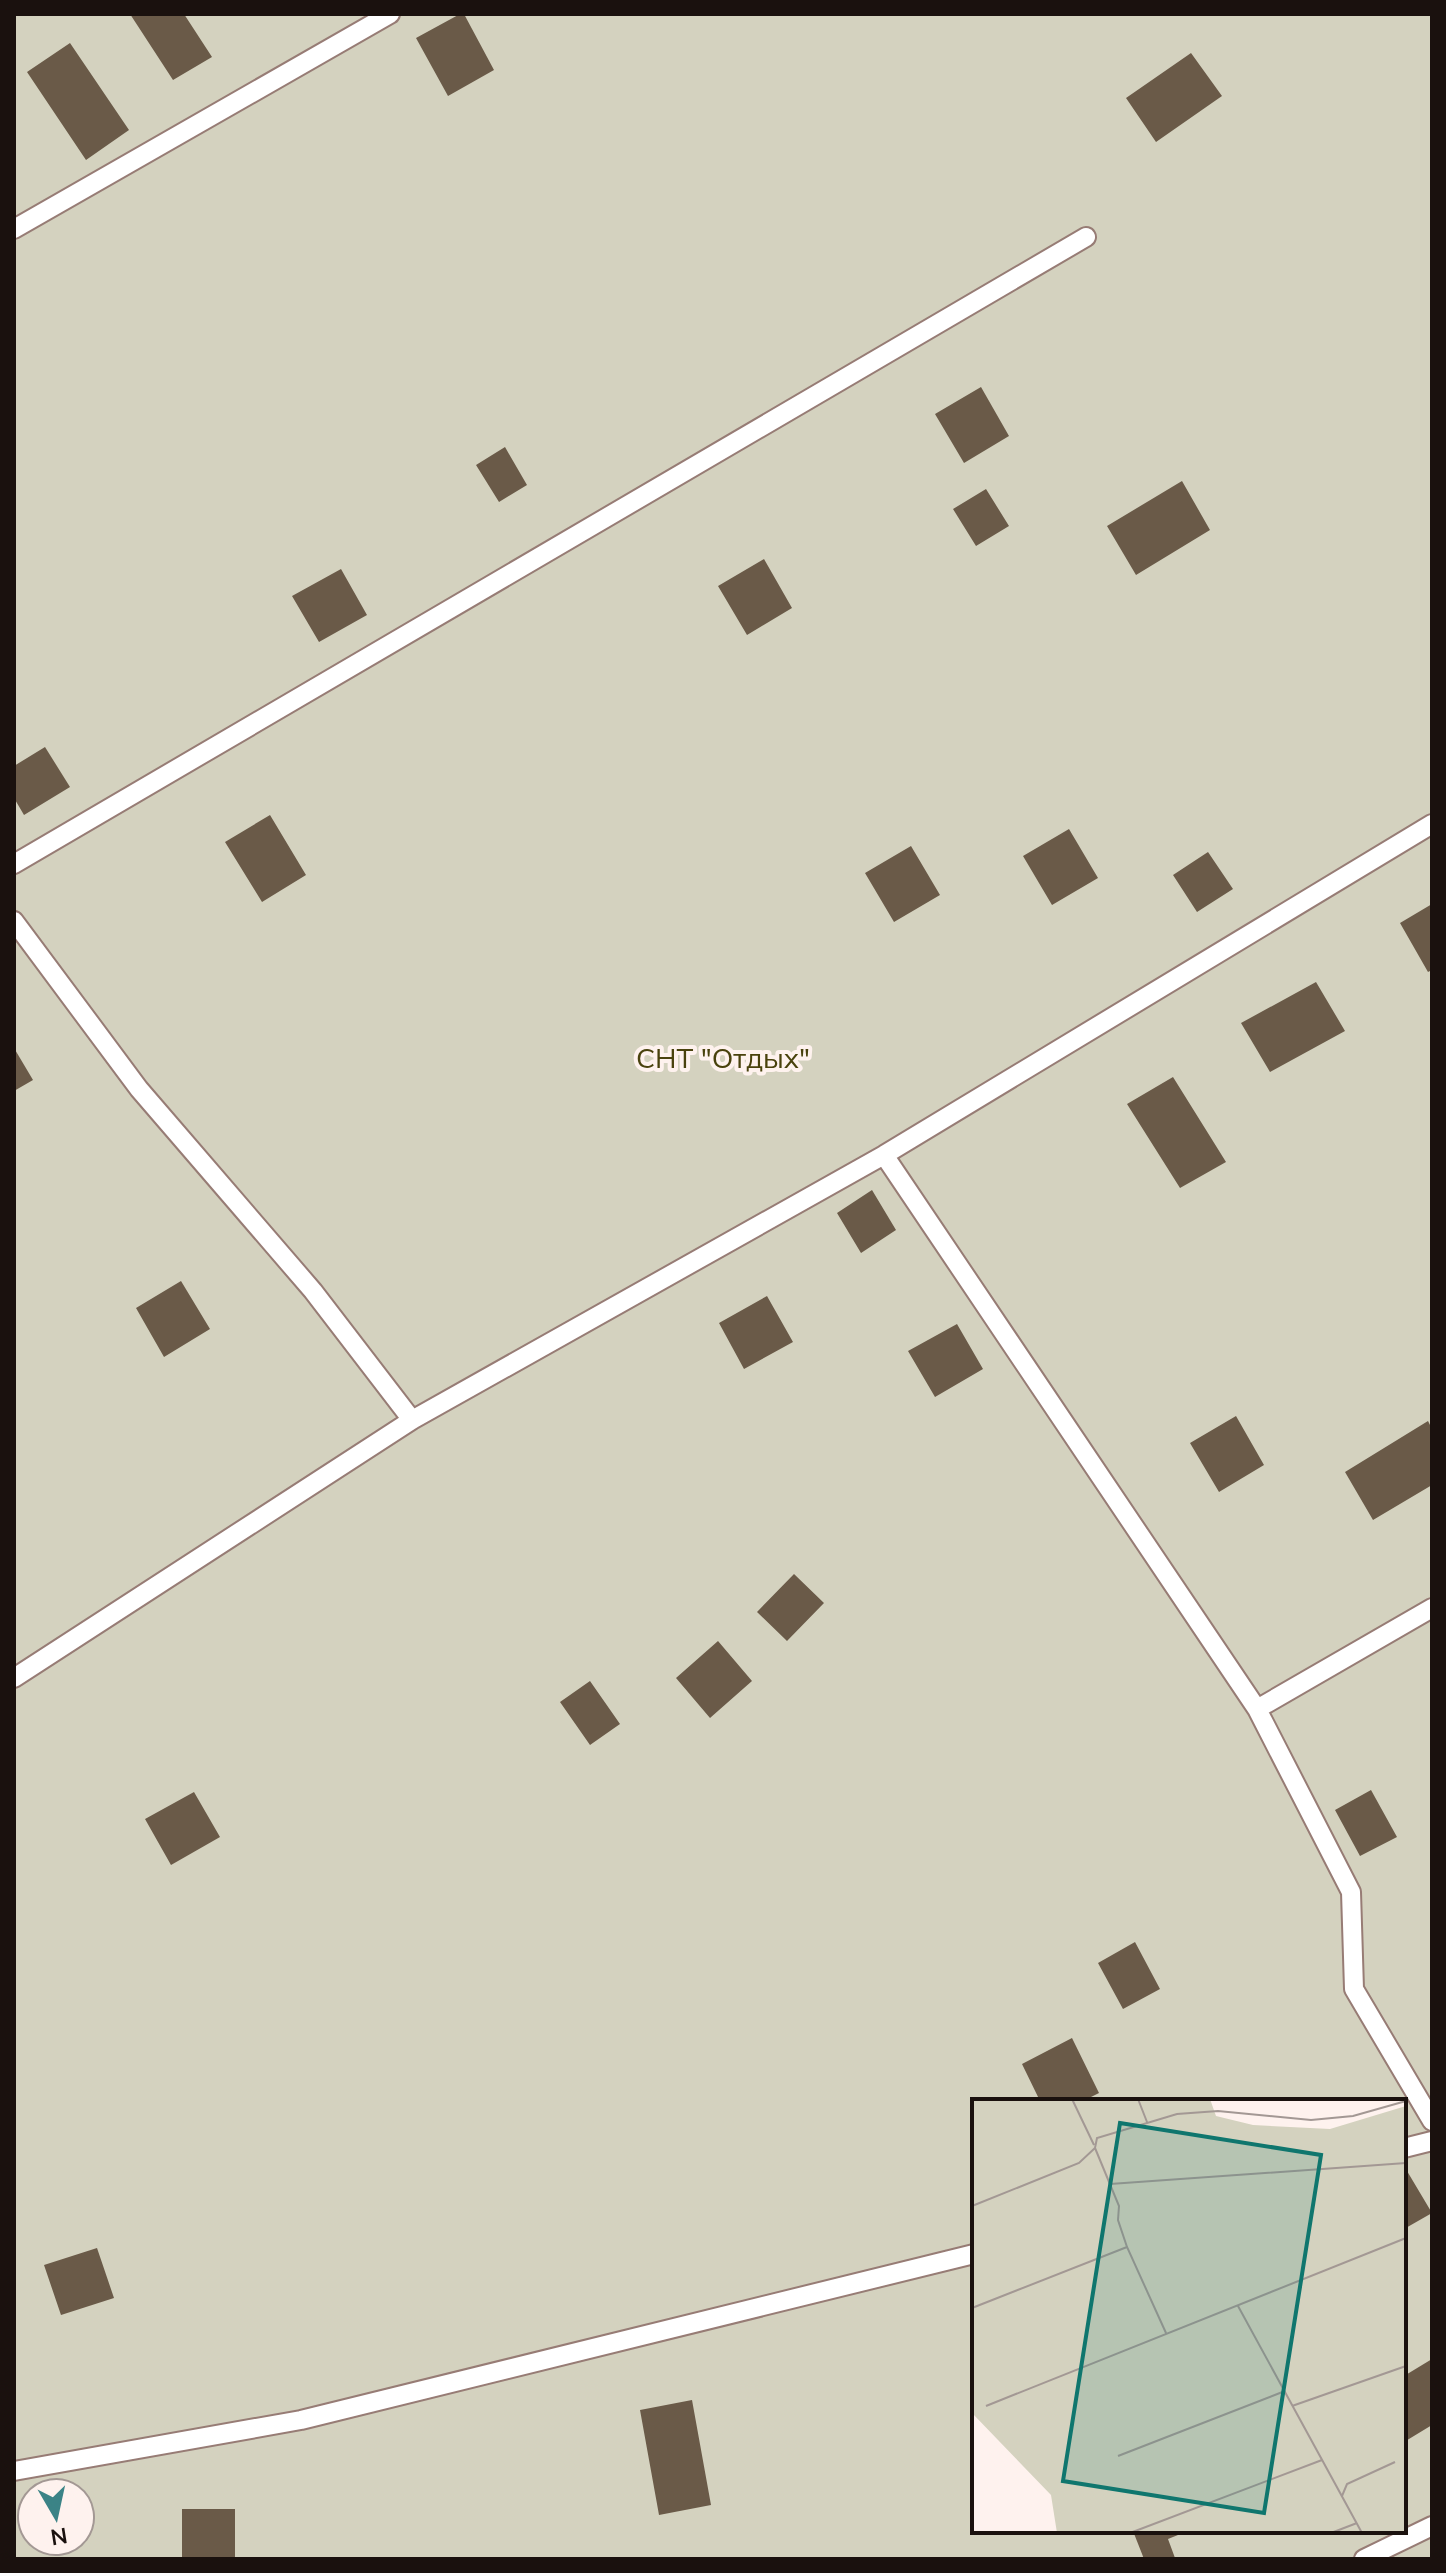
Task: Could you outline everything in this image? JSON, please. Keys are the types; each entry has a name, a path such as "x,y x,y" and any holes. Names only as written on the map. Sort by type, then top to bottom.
{"lane":[{"path":"14,229 390,14"},
{"path":"14,864 1086,237"},
{"path":"14,1678 412,1420 884,1155 1432,824"},
{"path":"14,921 139,1089 313,1291 412,1420"},
{"path":"884,1155 1257,1709 1351,1892 1354,1989 1432,2121"},
{"path":"1257,1709 1432,1608"},
{"path":"1406,2148 1432,2141"},
{"path":"14,2471 301,2420 972,2254"},
{"path":"1364,2559 1432,2526"}],"green space":[{"name":"СНТ \"Отдых\"","path":"14,14 1432,14 1432,2559 14,2559"}],"building":[{"path":"130,14 184,14 212,57 173,80"},
{"path":"464,14 494,70 448,96 416,38"},
{"path":"70,43 129,130 86,160 27,72"},
{"path":"1191,53 1222,96 1156,142 1126,98"},
{"path":"981,387 1009,436 964,463 935,414"},
{"path":"505,447 527,485 499,502 476,465"},
{"path":"1182,481 1210,530 1136,575 1107,526"},
{"path":"986,489 1009,526 976,546 953,509"},
{"path":"764,559 792,608 747,635 718,586"},
{"path":"341,569 367,615 319,642 292,596"},
{"path":"45,747 70,787 24,815 14,798 14,766"},
{"path":"270,815 306,875 262,902 225,842"},
{"path":"1069,829 1098,878 1052,905 1023,856"},
{"path":"911,846 940,895 894,922 865,873"},
{"path":"1208,852 1233,889 1197,912 1173,875"},
{"path":"1432,904 1432,970 1428,972 1400,923"},
{"path":"1316,982 1345,1031 1270,1072 1241,1023"},
{"path":"14,1048 33,1080 14,1091"},
{"path":"1173,1077 1226,1162 1180,1188 1127,1104"},
{"path":"872,1190 896,1230 861,1253 837,1213"},
{"path":"181,1281 210,1329 164,1357 136,1308"},
{"path":"767,1296 793,1342 744,1369 719,1323"},
{"path":"957,1324 983,1369 935,1397 908,1351"},
{"path":"1236,1416 1264,1465 1219,1492 1190,1443"},
{"path":"1428,1421 1432,1429 1432,1485 1373,1520 1345,1472"},
{"path":"794,1574 824,1603 787,1641 757,1612"},
{"path":"718,1641 752,1681 710,1718 676,1678"},
{"path":"590,1681 620,1724 590,1745 560,1702"},
{"path":"1371,1790 1397,1837 1360,1856 1335,1810"},
{"path":"194,1792 220,1837 171,1865 145,1819"},
{"path":"1135,1942 1160,1989 1123,2009 1098,1963"},
{"path":"1072,2038 1099,2093 1087,2099 1039,2099 1022,2064"},
{"path":"1406,2172 1432,2213 1406,2228"},
{"path":"97,2248 114,2298 61,2315 44,2265"},
{"path":"1432,2359 1432,2425 1406,2441 1406,2375"},
{"path":"692,2400 711,2505 659,2515 640,2410"},
{"path":"182,2509 235,2509 235,2559 182,2559"},
{"path":"1134,2533 1183,2533 1168,2539 1175,2558 1144,2559"}]}
